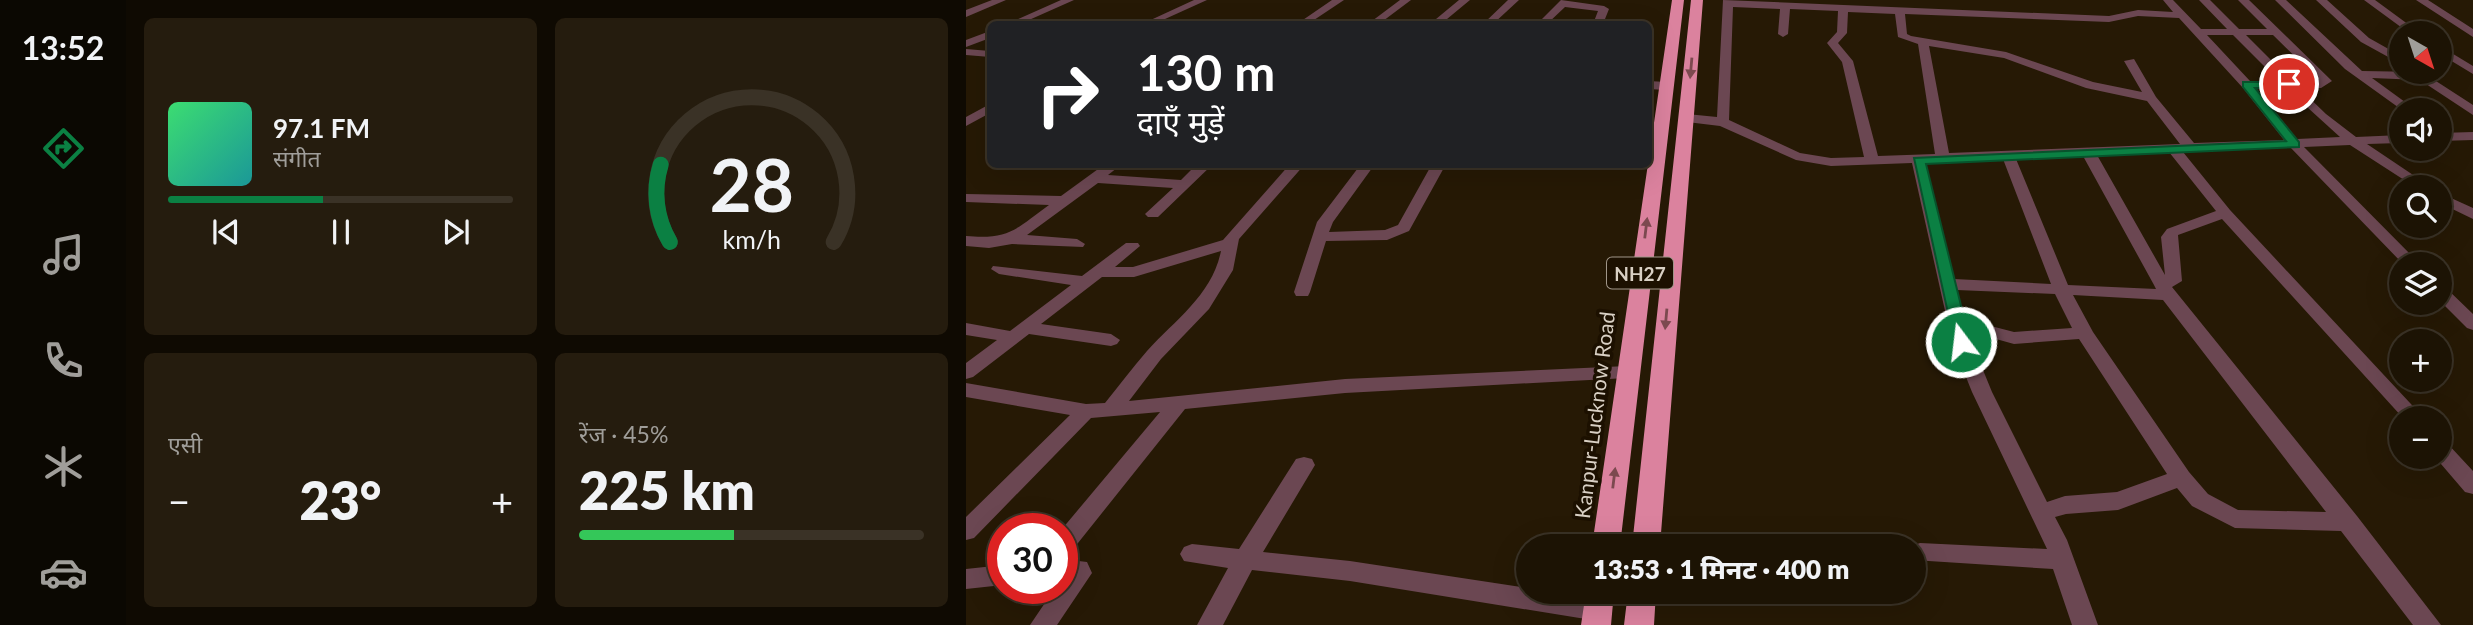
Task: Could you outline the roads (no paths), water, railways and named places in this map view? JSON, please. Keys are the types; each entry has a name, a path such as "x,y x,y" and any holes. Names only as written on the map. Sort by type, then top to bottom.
{"highway":[{"name":"Kanpur-Lucknow Road","path":"1652,165 1658,85 1678,0"},
{"name":"NH27","path":"1647,534 1697,0"},
{"name":"Kanpur-Lucknow Road","path":"1607,534 1652,168"},
{"path":"1650,192 1678,193"},
{"path":"1639,625 1641,604"}],"street":[{"path":"966,14 1001,0"},
{"path":"1019,21 1069,0"},
{"path":"1154,21 1202,0"},
{"path":"1307,21 1339,0"},
{"path":"1377,21 1406,0"},
{"path":"1439,21 1465,0"},
{"path":"1491,21 1514,0"},
{"path":"1953,0 1957,13"},
{"path":"2011,0 2017,15"},
{"path":"2280,0 2359,74 2393,98"},
{"path":"2321,0 2365,40 2389,54"},
{"path":"2369,0 2398,21"},
{"path":"2421,0 2473,34"},
{"path":"1545,21 1564,2 1604,9 1599,21"},
{"path":"1723,122 1728,2 2109,19 2179,9 2247,85 2294,144 2400,252"},
{"path":"2244,5 2326,81 2321,84 2247,85"},
{"path":"1783,34 1785,6"},
{"path":"2212,7 2315,111 2353,141 2405,175"},
{"path":"1843,8 1842,33 1832,43 1847,61 1872,162"},
{"path":"1900,10 1904,37 2006,55 2090,85 2151,98"},
{"path":"2448,18 2473,19"},
{"path":"2198,32 2276,32"},
{"path":"966,44 987,35"},
{"path":"1923,41 1943,160"},
{"path":"966,52 987,54"},
{"path":"2452,57 2473,71"},
{"path":"2130,61 2182,149 2225,213 2403,406"},
{"path":"2359,74 2389,74"},
{"path":"2434,84 2473,111"},
{"path":"966,122 987,110"},
{"path":"1687,118 1723,122 1796,156 1831,162 1919,161 2389,140"},
{"path":"2452,135 2473,135"},
{"path":"2452,138 2473,149"},
{"path":"2090,153 2164,290 2428,625"},
{"path":"2009,157 2062,291 2084,333 2181,478 2206,505 2235,519 2348,522"},
{"path":"1919,161 1956,322 1982,392 2042,513 2085,625"},
{"path":"1013,239 1110,168"},
{"path":"1153,214 1202,168"},
{"path":"999,269 1093,277 1135,272 1229,243 1295,168"},
{"path":"1302,292 1318,237 1331,211 1365,168"},
{"path":"1318,237 1396,232 1404,228 1437,168"},
{"path":"1097,178 1184,184"},
{"path":"966,198 1065,201"},
{"path":"2452,203 2473,214"},
{"path":"1947,284 2062,291 2164,290 2175,277 2169,237 2172,232 2225,213"},
{"path":"969,243 1013,239 1077,244"},
{"path":"1111,410 1154,355 1203,305 1225,270 1229,243"},
{"path":"966,373 1132,246"},
{"path":"2452,304 2473,324"},
{"path":"1956,322 2014,338 2084,333"},
{"path":"966,329 1111,340"},
{"path":"966,390 1086,411 1345,386 1627,372"},
{"path":"1078,526 1178,404"},
{"path":"966,531 1086,411"},
{"path":"2452,462 2473,486"},
{"path":"1210,625 1245,560 1304,465"},
{"path":"2042,513 2065,505 2118,500 2181,478"},
{"path":"1926,553 2062,561"},
{"path":"1192,554 1350,571 1598,609"},
{"path":"966,579 987,577"},
{"path":"1043,625 1058,604"}]}
